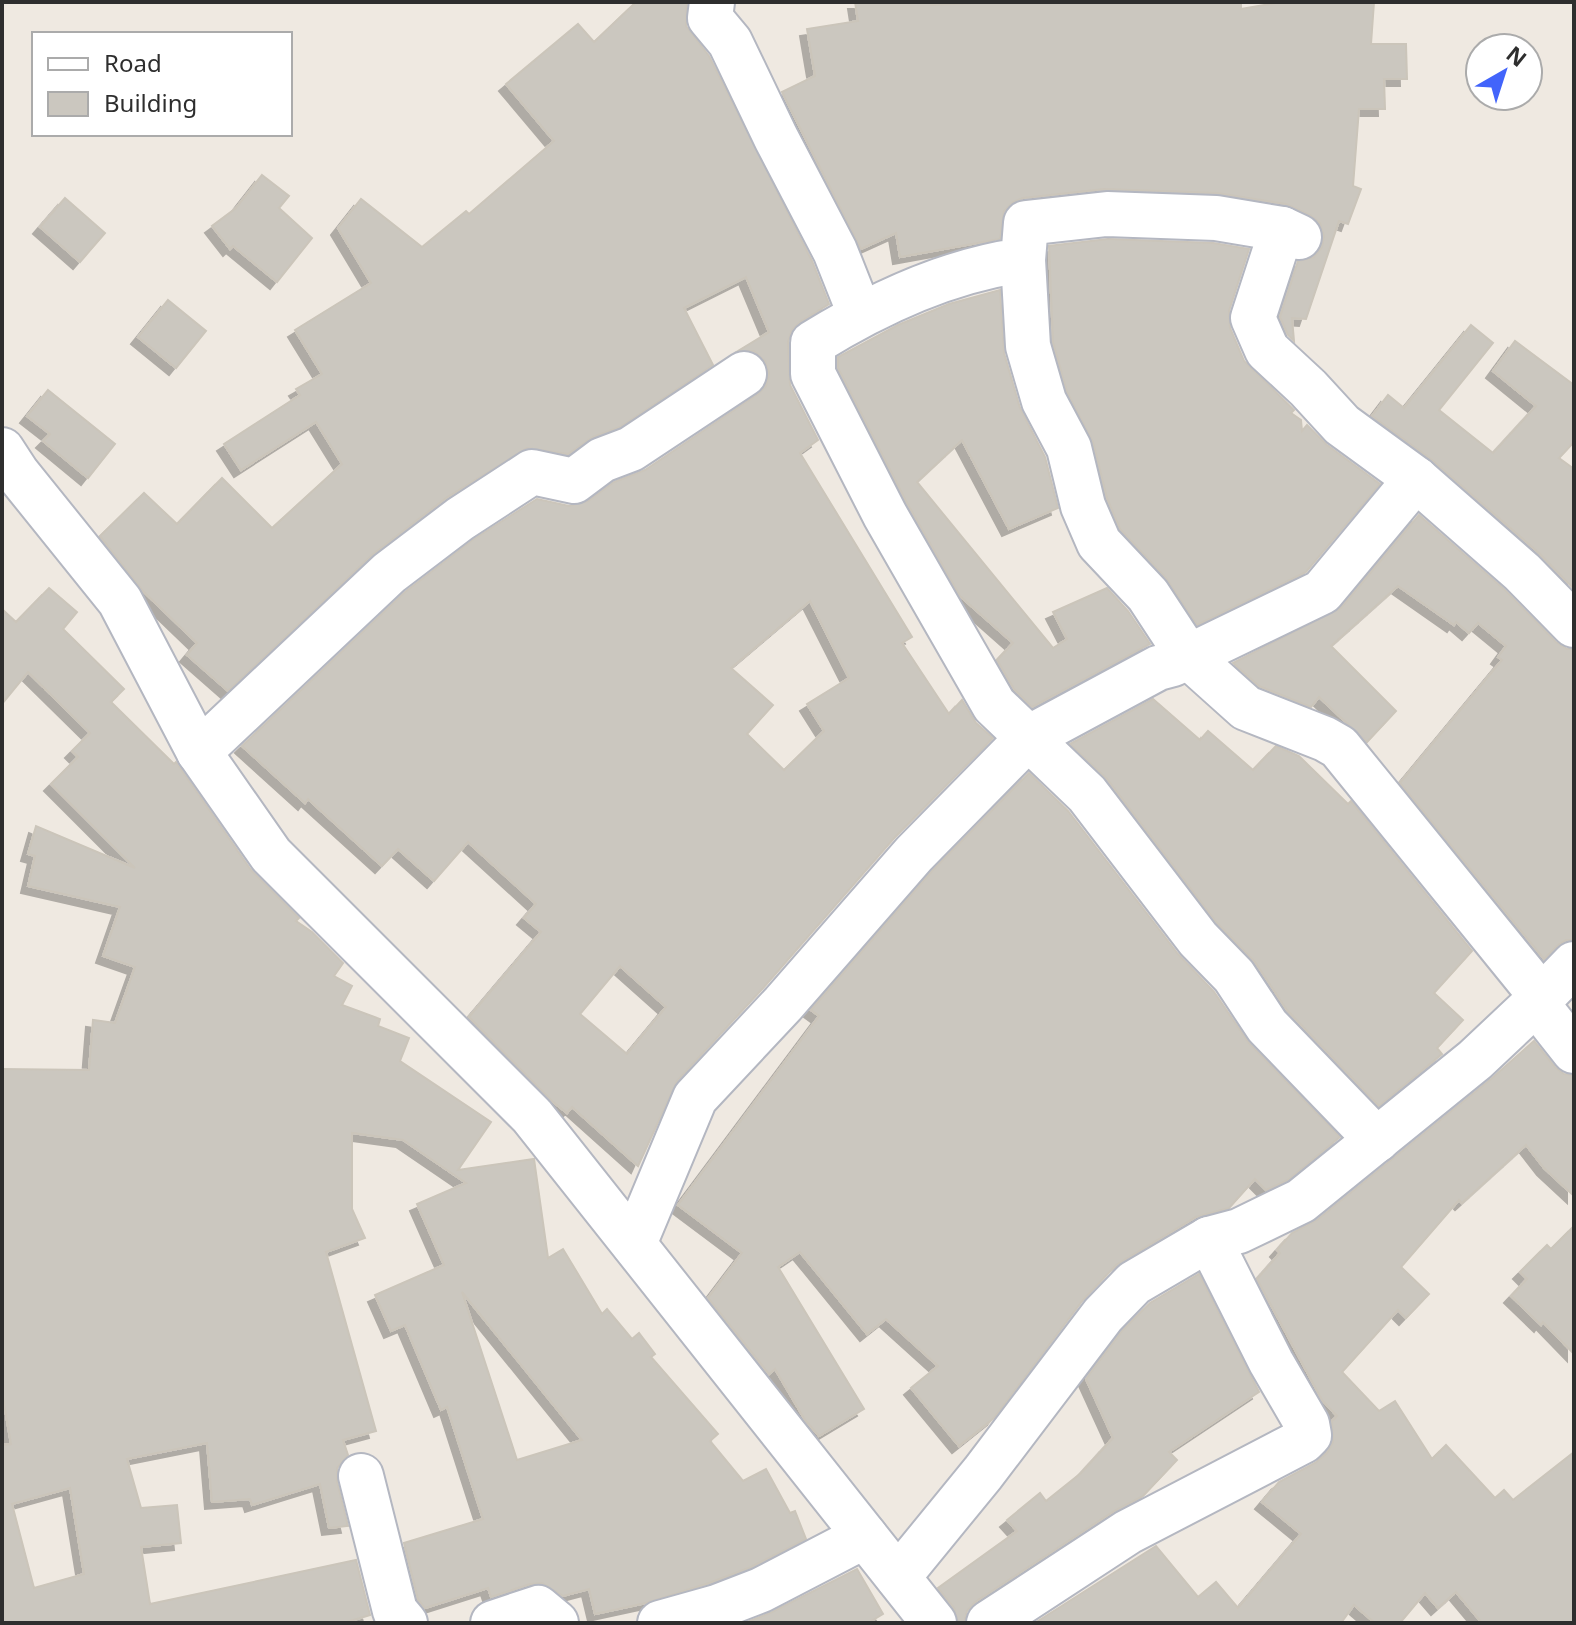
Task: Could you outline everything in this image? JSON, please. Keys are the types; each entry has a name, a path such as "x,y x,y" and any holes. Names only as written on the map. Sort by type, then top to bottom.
{"street":[{"path":"712,2 710,18 730,42 835,251 860,314"},
{"path":"1574,625 1522,572 1416,479 1342,425 1267,350 1253,318 1290,233 1216,218 1107,214 1026,223 1023,260 1028,346 1044,401 1069,448 1083,506 1099,543 1148,595 1188,656 1246,708 1339,747 1539,1000 1574,1051"},
{"path":"1023,260 983,266 860,314 813,343 813,374 885,515 994,705 1087,794 1198,939 1234,976 1267,1026 1377,1140"},
{"path":"199,752 389,573 460,519 532,472 574,481 602,460 631,449 744,374"},
{"path":"2,450 120,601 199,752 271,855 532,1116 934,1623"},
{"path":"634,1244 695,1098 783,1004 914,854 1028,738 1158,668 1322,592 1416,479"},
{"path":"898,1577 983,1473 1103,1315 1134,1283 1209,1239 1239,1231 1301,1201 1475,1060 1574,964"},
{"path":"989,1623 1128,1532 1303,1441 1309,1435 1307,1424 1271,1362 1209,1239"},
{"path":"361,1476 395,1611 405,1623"},
{"path":"660,1623 717,1607 761,1590 865,1536"},
{"path":"493,1623 545,1618"}],"building":[{"path":"636,2 687,2 686,26 709,56 812,261 829,304 800,322 792,330 788,342 790,385 818,440 800,453 912,637 902,643 949,714 962,700 976,723 993,738 895,837 677,1081 638,1166 572,1107 567,1113 552,1101 469,1017 541,932 524,918 536,904 468,842 434,881 398,849 382,866 308,799 305,803 242,746 405,592 474,539 537,499 569,506 588,501 614,482 645,470 758,394 766,386 769,373 765,361 754,351 738,351 769,332 746,277 684,308 713,365 620,427 593,437 568,454 527,448 446,498 372,555 228,691 187,655 197,643 143,591 100,536 144,493 177,524 222,478 272,528 342,464 316,422 241,470 224,444 300,395 296,389 322,374 295,330 371,283 338,228 361,199 422,247 466,211 469,214 554,141 506,84 578,24 594,42","holes":["810,601 849,678 807,704 824,731 784,770 747,734 773,705 731,668","620,966 666,1007 627,1054 580,1014"]},
{"path":"855,2 931,2 931,5 1241,2 1241,9 1281,2 1374,2 1371,44 1406,44 1407,79 1384,79 1385,109 1359,109 1353,186 1361,189 1348,224 1339,221 1306,319 1292,318 1294,341 1280,317 1298,261 1314,257 1322,247 1324,236 1320,223 1286,204 1217,193 1104,189 1023,198 1013,202 1004,211 1000,239 900,257 896,233 861,249 782,92 815,76 807,29 858,21"},
{"path":"262,175 289,196 279,208 312,238 277,282 233,246 230,249 212,226 236,208"},
{"path":"65,198 105,233 80,262 40,227"},
{"path":"1108,239 1213,243 1249,249 1229,311 1230,328 1244,361 1294,410 1291,413 1301,420 1302,431 1307,425 1327,445 1380,484 1306,572 1197,625 1166,578 1120,529 1107,498 1093,442 1067,392 1053,342 1049,246"},
{"path":"1000,290 1004,353 1020,408 1045,457 1058,508 1009,529 962,440 917,482 1053,648 1067,639 1053,612 1107,588 1128,611 1150,644 1032,707 1014,689 997,660 1013,643 960,596 907,503 838,368 838,357 898,325 949,304"},
{"path":"168,300 206,331 176,368 138,337"},
{"path":"1471,325 1493,343 1439,410 1493,453 1536,406 1493,371 1515,341 1574,385 1574,442 1559,458 1574,469 1574,589 1539,553 1432,460 1372,416 1388,395 1404,408"},
{"path":"48,390 115,444 88,478 43,441 50,434 27,416"},
{"path":"1419,515 1505,590 1556,642 1567,649 1574,649 1574,940 1566,940 1544,959 1400,783 1502,660 1498,657 1506,646 1478,623 1469,633 1456,622 1454,625 1398,586 1331,646 1396,711 1367,742 1319,697 1311,707 1259,686 1233,663 1341,608"},
{"path":"49,588 77,612 63,629 124,689 111,702 174,764 176,762 251,870 299,918 296,921 312,932 343,963 334,976 352,986 342,1005 380,1019 378,1026 409,1038 400,1061 491,1122 458,1170 534,1159 548,1258 563,1249 602,1314 607,1309 632,1339 639,1333 655,1354 651,1357 718,1434 710,1441 743,1481 766,1469 790,1513 795,1511 806,1539 751,1567 709,1583 646,1603 595,1614 589,1589 563,1596 542,1583 491,1597 488,1588 425,1608 418,1599 404,1543 483,1519 447,1407 441,1410 405,1325 391,1331 375,1295 444,1265 417,1204 466,1183 403,1140 352,1133 352,1209 365,1238 326,1252 376,1431 343,1440 348,1455 337,1468 337,1481 348,1526 329,1528 320,1484 252,1505 250,1499 212,1502 207,1443 127,1459 141,1508 177,1505 181,1543 141,1547 150,1604 356,1560 370,1615 344,1623 2,1623 2,1445 11,1444 2,1392 2,1069 89,1070 93,1020 115,1023 135,967 103,956 120,907 28,886 35,856 28,854 36,826 135,868 51,784 78,757 72,751 90,733 28,672 2,704 2,609 16,622","holes":["462,1292 582,1440 517,1460","70,1488 84,1574 34,1588 12,1504"]},
{"path":"1153,699 1200,740 1208,731 1253,770 1276,746 1299,756 1348,804 1351,801 1472,951 1434,993 1463,1020 1437,1048 1442,1054 1379,1106 1287,1010 1255,962 1217,923 1107,779 1070,744"},
{"path":"1029,773 1068,811 1178,954 1214,992 1249,1043 1340,1137 1288,1180 1266,1190 1255,1179 1229,1208 1196,1217 1116,1265 1083,1300 994,1418 959,1446 911,1388 938,1366 886,1319 867,1334 800,1252 778,1267 864,1409 819,1436 805,1420 775,1369 769,1374 708,1298 742,1253 678,1205 819,1016 811,1010 932,871"},
{"path":"1534,1041 1555,1067 1564,1074 1574,1075 1574,1196 1544,1168 1526,1145 1462,1203 1459,1200 1401,1267 1429,1294 1406,1318 1398,1310 1342,1372 1379,1411 1395,1401 1432,1459 1446,1445 1495,1498 1504,1490 1513,1500 1574,1452 1574,1623 1482,1623 1456,1592 1438,1608 1425,1593 1400,1623 1375,1623 1354,1605 1341,1623 1035,1623 1156,1546 1198,1597 1216,1582 1238,1608 1301,1534 1262,1502 1279,1482 1327,1453 1333,1442 1332,1421 1337,1416 1322,1400 1257,1279 1280,1253 1277,1250 1292,1233 1317,1220"},
{"path":"1574,1226 1574,1354 1543,1322 1541,1325 1511,1296 1527,1279 1520,1272 1547,1245 1551,1249"},
{"path":"1199,1274 1259,1392 1169,1452 1177,1460 1143,1496 1114,1511 975,1602 967,1611 964,1623 958,1623 954,1608 938,1588 1017,1531 1007,1520 1040,1493 1046,1501 1081,1473 1113,1438 1086,1379 1122,1331 1150,1303"},
{"path":"857,1569 883,1614 868,1623 745,1623 772,1612"}]}
